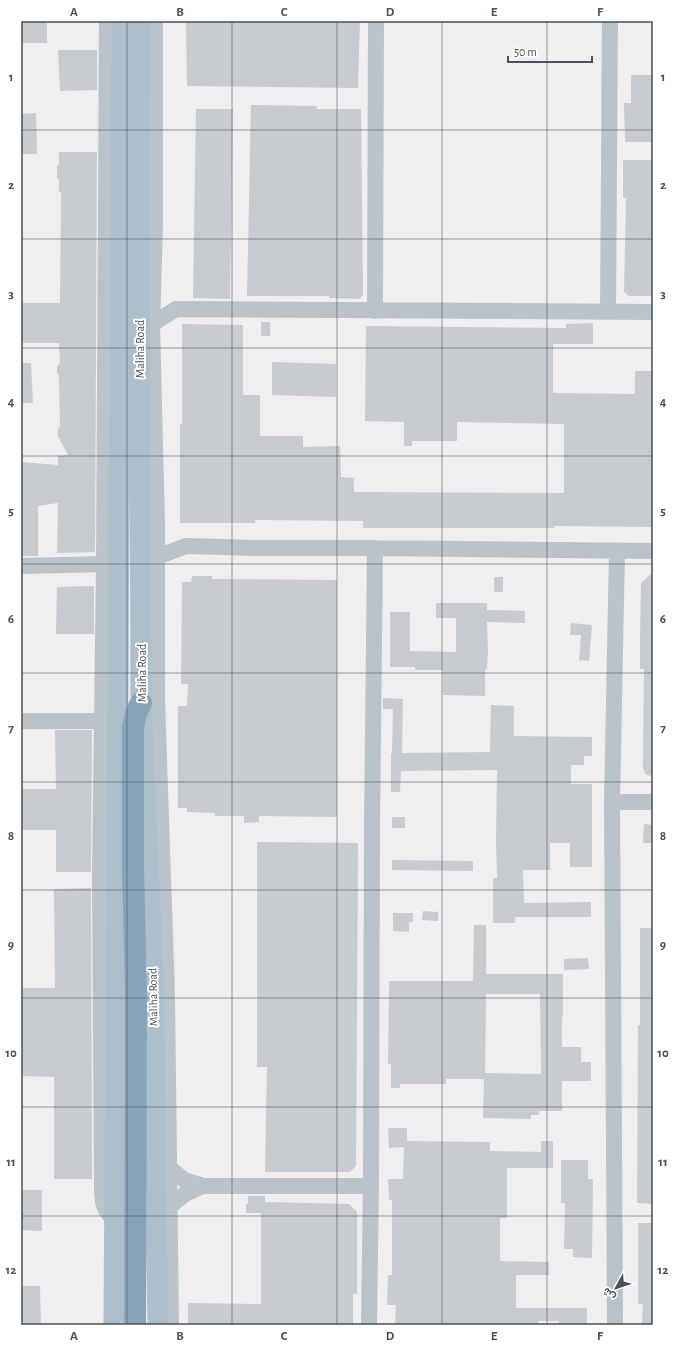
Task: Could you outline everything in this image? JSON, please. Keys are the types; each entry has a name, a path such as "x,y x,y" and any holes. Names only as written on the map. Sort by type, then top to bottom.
{"highway":[{"path":"135,1325 136,996 133,866 133,727 136,713 141,703"}],"main road":[{"name":"Maliha Road","path":"114,1325 122,21"},
{"name":"Maliha Road","path":"140,21 139,195 141,703 154,996 158,1325"},
{"path":"139,195 149,210 155,226"}],"street":[{"path":"107,21 104,564 100,876 102,1200 106,1212 115,1220"},
{"path":"155,21 155,226 152,324 158,526 157,701 167,995 171,1325"},
{"path":"375,311 376,21"},
{"path":"608,312 610,21"},
{"path":"152,289 167,304 176,309 653,312"},
{"path":"152,324 176,309"},
{"path":"158,526 170,538 186,546"},
{"path":"157,557 186,546 256,548 653,551"},
{"path":"369,1325 375,548"},
{"path":"615,1325 612,802 617,551"},
{"path":"21,566 104,564"},
{"path":"21,721 102,721"},
{"path":"612,802 653,802"},
{"path":"169,1167 184,1180 203,1186 371,1186"},
{"path":"169,1207 185,1194 203,1186"}],"building":[{"path":"21,21 47,21 47,43 21,43"},
{"path":"186,21 360,21 358,88 187,86"},
{"path":"58,50 97,50 97,90 60,91"},
{"path":"631,75 653,75 653,142 625,142 624,103 631,103"},
{"path":"251,105 317,106 317,109 361,109 363,294 360,299 329,298 329,296 247,296"},
{"path":"196,109 233,109 230,299 193,298"},
{"path":"36,113 37,154 21,154 21,114"},
{"path":"59,152 97,152 95,552 57,553 58,503 38,506 38,556 21,556 21,462 58,465 58,456 68,455 58,436 58,428 60,427 59,376 57,372 57,367 60,363 59,343 21,343 21,303 60,303 61,192 59,192 59,179 57,179"},
{"path":"623,160 653,160 653,296 629,296 624,292 626,198 623,198"},
{"path":"261,322 270,322 270,336 261,336"},
{"path":"593,323 593,344 553,344 553,393 635,394 635,371 653,371 653,527 554,526 554,528 363,528 363,521 255,520 255,523 180,523 182,324 243,325 243,395 260,395 260,436 303,436 303,447 340,446 341,477 354,478 354,492 564,493 564,424 457,422 457,441 412,441 412,446 404,446 404,422 365,421 366,326 566,328 566,324"},
{"path":"272,362 336,364 336,397 272,395"},
{"path":"21,363 31,363 33,403 21,403"},
{"path":"653,572 653,776 646,775 643,769 644,669 640,669 640,640 641,583"},
{"path":"192,576 212,576 212,579 337,580 337,817 259,816 259,822 244,823 244,816 215,816 215,813 187,812 187,808 178,808 178,706 187,706 188,684 181,684 182,582 191,582"},
{"path":"494,577 503,577 503,592 494,592"},
{"path":"94,586 94,634 56,634 57,587"},
{"path":"436,603 487,603 487,610 525,611 525,623 487,622 488,652 487,669 485,669 485,696 443,695 443,670 415,670 415,667 390,667 390,612 410,612 410,651 456,652 456,618 436,618"},
{"path":"571,623 592,625 589,661 579,660 581,635 570,635"},
{"path":"383,698 403,699 402,753 490,752 491,705 514,706 514,736 592,737 592,756 584,756 584,765 571,765 571,784 592,784 592,867 570,867 570,843 550,843 550,870 523,870 524,903 591,902 591,917 515,917 515,923 493,923 493,878 497,878 497,770 401,771 400,792 391,792 393,709 383,709"},
{"path":"55,730 92,730 91,872 56,872 56,830 21,830 21,789 56,789"},
{"path":"392,817 405,817 405,828 392,828"},
{"path":"644,824 653,825 652,843 643,843"},
{"path":"257,842 358,843 356,1166 350,1172 265,1172 267,1067 257,1067"},
{"path":"392,860 473,861 473,871 392,870"},
{"path":"91,888 92,1179 54,1179 54,1077 21,1076 21,988 55,988 54,889"},
{"path":"423,911 438,912 438,921 422,920"},
{"path":"393,913 413,913 413,922 409,922 409,932 393,931"},
{"path":"474,925 486,925 486,974 563,974 562,1047 581,1047 581,1062 591,1062 591,1081 562,1081 562,1111 539,1111 539,1115 531,1115 531,1119 483,1118 484,1079 446,1079 446,1084 400,1084 400,1088 391,1088 391,1064 388,1064 389,981 473,981","holes":["486,994 540,994 541,1074 485,1073"]},
{"path":"640,928 653,928 653,1204 637,1203"},
{"path":"588,958 589,969 564,970 564,959"},
{"path":"388,1128 407,1128 407,1141 490,1142 490,1151 541,1152 541,1141 553,1141 553,1168 507,1168 507,1218 500,1218 500,1261 549,1262 549,1275 516,1275 516,1308 587,1308 587,1325 558,1325 559,1321 538,1321 538,1325 395,1325 396,1305 387,1305 388,1275 392,1275 392,1200 389,1200 388,1179 403,1179 404,1147 389,1148"},
{"path":"561,1160 588,1160 588,1179 593,1179 592,1258 573,1257 573,1249 564,1249 565,1203 561,1203"},
{"path":"21,1190 42,1190 42,1231 21,1230"},
{"path":"248,1196 265,1196 265,1202 349,1204 357,1212 357,1294 353,1294 353,1325 188,1325 188,1303 261,1304 261,1213 246,1213"},
{"path":"638,1223 653,1223 653,1325 642,1325 643,1304 638,1304"},
{"path":"21,1286 40,1286 41,1325 21,1325"}]}
